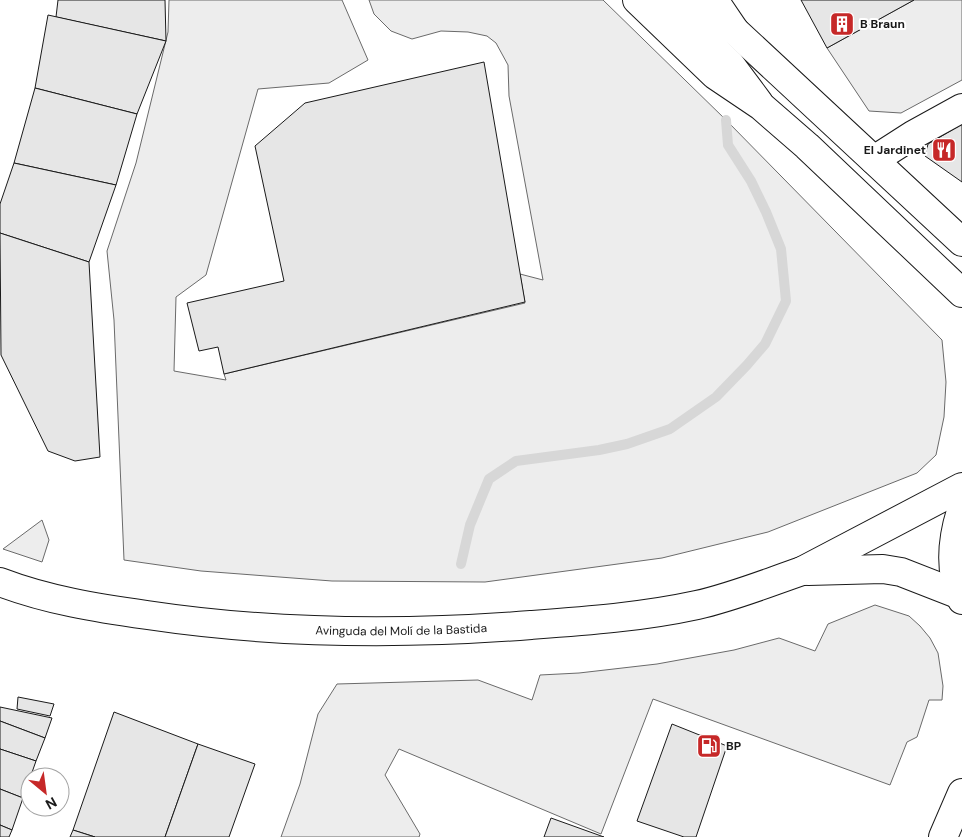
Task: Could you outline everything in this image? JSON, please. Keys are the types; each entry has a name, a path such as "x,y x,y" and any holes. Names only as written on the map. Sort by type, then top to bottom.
{"main road":[{"path":"636,0 715,75 761,106 962,293"},
{"path":"663,0 730,64 761,106"},
{"path":"689,0 705,14 735,31"},
{"path":"714,0 735,31 962,242"},
{"path":"874,160 962,108"},
{"path":"802,571 962,487"},
{"path":"961,598 954,571 953,547 962,508"},
{"path":"802,571 883,569 900,572 961,598"},
{"name":"Avinguda del Molí de la Bastida","path":"0,582 53,599 185,621 325,630 427,631 535,625 639,616 697,605 735,595 802,571"},
{"path":"0,601 53,599"},
{"path":"943,837 962,792"}],"shaded area":[{"path":"169,0 342,0 368,60 329,83 258,89 206,275 176,297 174,371 226,380 224,374 525,303 520,274 543,280 509,96 508,65 496,43 487,36 468,32 441,31 412,39 391,31 374,14 369,0 603,0 726,120 942,340 946,382 944,417 936,455 917,473 768,532 662,558 485,582 332,581 201,571 124,560 114,320 107,251 136,163 168,32"},
{"path":"914,0 962,0 962,80 901,113 869,111 827,48"},
{"path":"42,520 49,540 42,562 3,549"},
{"path":"875,605 909,616 920,626 930,638 938,653 943,686 942,700 929,700 917,737 907,742 890,785 653,699 601,834 399,749 385,775 420,834 419,837 281,837 300,784 318,714 337,684 478,680 532,700 540,675 579,673 657,664 734,650 779,638 815,651 828,624"}],"building":[{"path":"58,0 165,0 166,41 56,17"},
{"name":"B Braun","path":"801,0 914,0 827,48"},
{"path":"48,15 166,41 137,114 35,88"},
{"path":"484,62 525,302 224,374 218,347 199,351 187,303 284,281 255,146 305,103"},
{"path":"35,88 137,114 116,185 14,163"},
{"name":"El Jardinet","path":"962,124 962,182 925,156 928,144"},
{"path":"14,163 116,185 89,262 0,233 0,204"},
{"path":"0,233 89,262 100,457 75,461 48,451 1,355"},
{"path":"18,697 54,704 50,716 17,709"},
{"path":"0,707 52,718 45,738 0,721"},
{"path":"114,712 198,744 165,837 95,837 73,830"},
{"path":"0,721 45,738 36,761 0,749"},
{"path":"672,724 727,746 696,837 684,837 637,821"},
{"path":"198,744 255,764 229,837 165,837"},
{"path":"0,749 36,761 34,767 20,767 20,797 0,789"},
{"path":"0,789 20,797 20,807 12,830 0,825"},
{"path":"551,818 604,837 544,837"},
{"path":"0,825 12,830 9,837 0,837"},
{"path":"73,830 95,837 70,837"}],"waterway":[{"path":"461,564 470,525 489,479 516,461 599,450 627,444 670,429 716,397 765,344 786,301 781,249 751,181 728,145 726,120"}],"place":[{"name":"B Braun","path":"842,24"},
{"name":"El Jardinet","path":"944,150"},
{"name":"BP","path":"709,746"}]}
